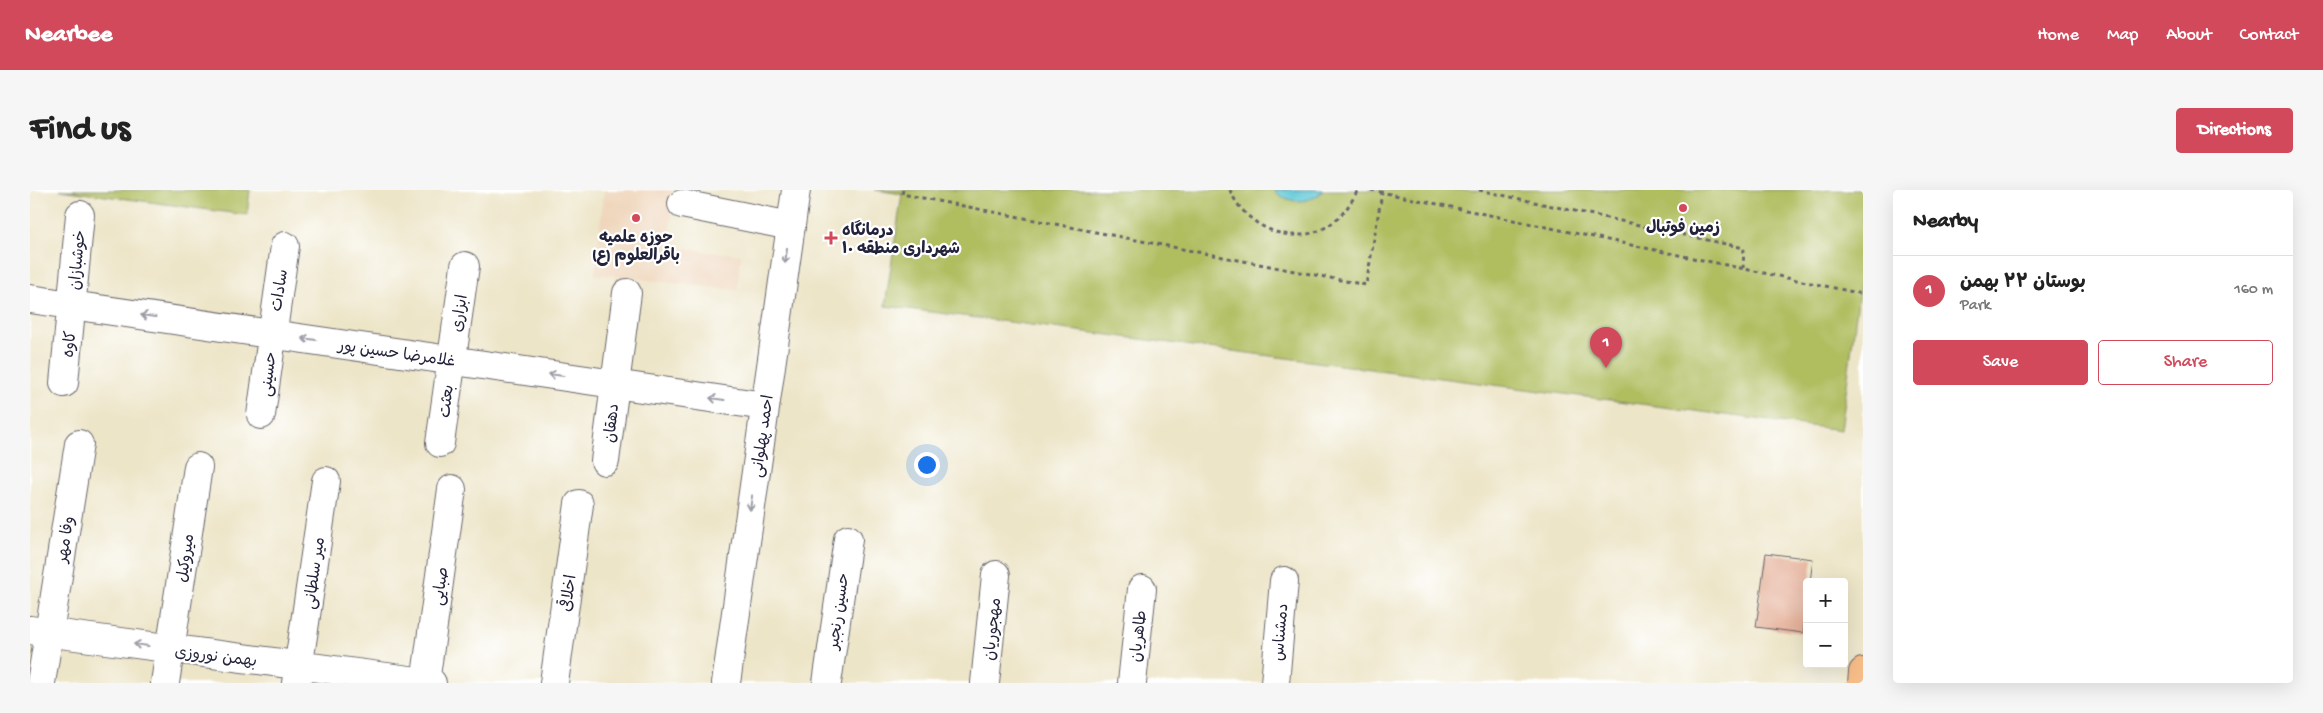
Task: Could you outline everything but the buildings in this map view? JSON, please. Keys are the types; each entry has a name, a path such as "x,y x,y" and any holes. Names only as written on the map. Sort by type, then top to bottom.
{"main road":[{"path":"1862,683 1863,672"}],"street":[{"name":"احمد پهلوانی","path":"726,683 796,190"},
{"path":"682,204 791,226"},
{"name":"خوشبازان","path":"73,305 80,215"},
{"name":"سادات","path":"272,334 285,246"},
{"name":"ابزاری","path":"451,360 465,266"},
{"name":"دهقان","path":"606,462 614,384 627,293"},
{"name":"غلامرضا حسین پور","path":"30,299 765,406"},
{"name":"کاوه","path":"64,383 73,305"},
{"name":"حسینی","path":"261,415 272,334"},
{"name":"بعثت","path":"440,443 451,360"},
{"name":"وفا مهر","path":"40,683 39,632 79,444"},
{"name":"میروکیل","path":"165,683 198,467"},
{"name":"میر سلطانی","path":"298,674 326,481"},
{"name":"صبایی","path":"427,683 452,489"},
{"name":"اخلاقی","path":"554,683 579,504"},
{"name":"حسین رنجبر","path":"826,683 848,539"},
{"name":"مهجوریان","path":"985,683 996,576"},
{"name":"دمشناس","path":"1275,683 1284,581"},
{"name":"طاهریان","path":"1132,683 1142,590"},
{"name":"بهمن نوروزی","path":"39,632 171,649 298,674 427,683"}],"path":[{"path":"903,190 902,194 1366,285 1382,192"},
{"path":"1230,190 1235,202 1249,218 1267,230 1288,235 1310,233 1331,224 1348,208 1358,190"},
{"path":"1371,190 1863,294"},
{"path":"1479,190 1744,248 1743,268"}],"shaded area":[{"name":"حوزه علمیه باقرالعلوم (ع)","path":"604,190 674,190 668,247 741,255 737,290 595,274"}],"green space":[{"path":"60,190 250,190 247,215"},
{"path":"875,190 1863,190 1863,262 1841,430 885,306 902,194"}],"water":[{"path":"1274,190 1323,190 1312,198 1298,201 1285,198"}],"place":[{"name":"زمین فوتبال","path":"1683,208"},
{"name":"حوزه علمیه باقرالعلوم (ع)","path":"636,218"},
{"name":"درمانگاه شهرداری منطقه ۱۰","path":"831,238"},
{"name":"بوستان ۲۲ بهمن","path":"1606,368"}]}
